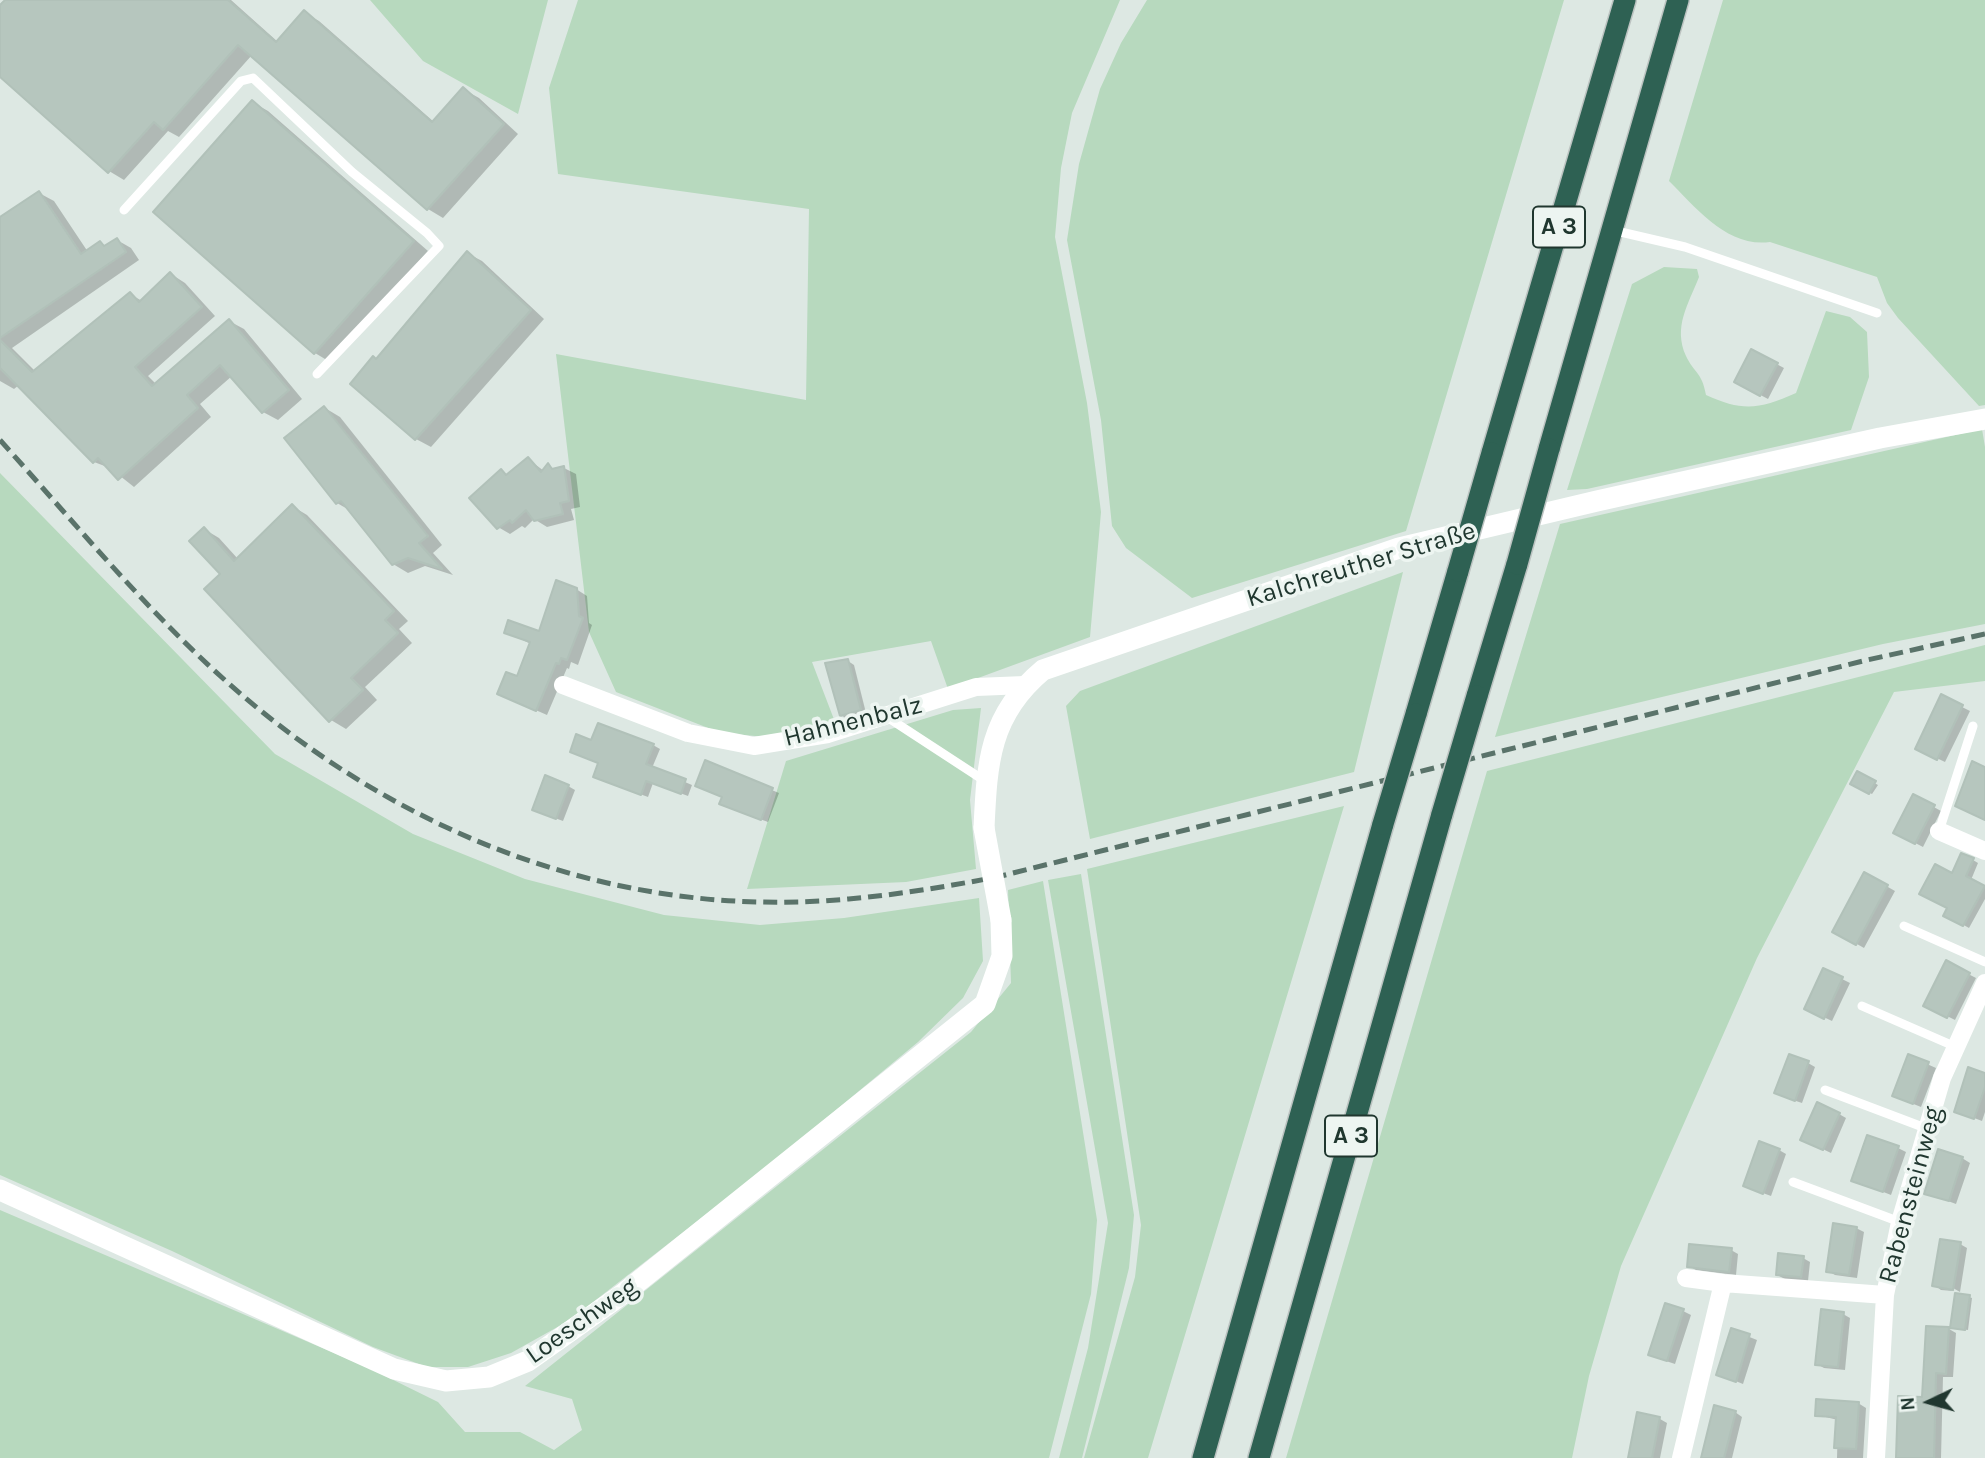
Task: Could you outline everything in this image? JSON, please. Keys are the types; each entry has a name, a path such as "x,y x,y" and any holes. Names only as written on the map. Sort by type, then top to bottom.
{"highway":[{"name":"A 3","path":"1203,1458 1383,824 1625,0"},
{"name":"A 3","path":"1259,1458 1678,0"}],"street":[{"name":"Kalchreuther Straße","path":"985,1004 1002,956 1000,920 984,828 989,752 1002,718 1025,685 1043,670 1399,548 1880,438 1985,419"},
{"name":"Hahnenbalz","path":"563,685 688,733 754,746 828,734 976,687 1025,685"},
{"path":"1939,831 1985,851"},
{"name":"Rabensteinweg","path":"1877,1458 1885,1295 1900,1222 1942,1079 1985,984"},
{"name":"Loeschweg","path":"0,1190 394,1369 446,1381 489,1377 528,1362 624,1293 985,1004"},
{"path":"1686,1278 1885,1295"},
{"path":"1681,1458 1723,1283"}],"lane":[{"path":"124,210 241,81 253,78 352,172 439,246 317,374"},
{"path":"1612,230 1685,247 1877,313"},
{"path":"887,717 986,782"},
{"path":"1939,831 1973,726"},
{"path":"1905,926 1985,962"},
{"path":"1862,1006 1956,1047"},
{"path":"1825,1090 1928,1129"},
{"path":"1793,1182 1900,1222"}],"green space":[{"path":"370,0 548,0 518,114 423,61"},
{"path":"578,0 1120,0 1072,113 1061,168 1055,237 1087,403 1101,512 1090,637 948,689 931,641 812,662 835,722 767,737 721,733 616,692 589,632 556,354 806,400 809,209 558,174 549,88"},
{"path":"1147,0 1564,0 1406,531 1192,598 1126,548 1112,526 1101,420 1067,240 1079,164 1100,89 1121,43"},
{"path":"1723,0 1985,0 1985,405 1979,406 1898,318 1887,303 1877,277 1770,242 1740,239 1714,224 1669,181"},
{"path":"1664,267 1697,269 1699,277 1681,326 1682,345 1689,362 1698,373 1706,395 1731,404 1761,405 1796,393 1826,311 1850,317 1867,332 1869,377 1851,430 1587,489 1567,490 1632,284"},
{"path":"1982,429 1985,447 1985,624 1883,644 1495,737 1560,524"},
{"path":"0,473 275,754 413,834 525,879 664,915 760,925 844,918 979,898 983,961 963,998 918,1042 771,1164 570,1320 511,1353 468,1367 427,1367 373,1347 172,1251 0,1175"},
{"path":"1403,572 1354,772 1090,839 1066,706 1080,691"},
{"path":"1985,645 1985,681 1894,692 1757,958 1621,1266 1589,1376 1572,1458 1286,1458 1487,771"},
{"path":"981,708 970,800 976,869 906,882 747,889 786,761 953,710"},
{"path":"1344,806 1148,1458 1084,1458 1135,1277 1141,1225 1087,869"},
{"path":"1081,874 1134,1215 1129,1268 1082,1458 1059,1458 1088,1348 1108,1223 1048,880"},
{"path":"1043,881 1097,1220 1091,1294 1049,1458 0,1458 0,1210 369,1368 438,1402 465,1432 520,1432 554,1450 582,1430 572,1399 525,1386 971,1032 1011,983 1008,890"}],"building":[{"path":"5,0 228,0 276,42 304,10 432,122 463,87 504,124 427,210 238,45 163,130 154,122 108,173 0,77 0,5"},
{"path":"252,100 414,241 314,354 153,212"},
{"path":"39,191 81,254 100,241 104,246 117,238 126,252 0,338 0,217"},
{"path":"467,251 531,310 415,440 350,384 373,356 376,359"},
{"path":"170,272 202,307 135,367 152,386 229,319 289,390 262,413 220,365 187,395 198,408 118,480 98,458 93,463 0,368 0,340 32,372 130,292 139,302"},
{"path":"1751,349 1778,363 1760,396 1734,382"},
{"path":"324,406 428,536 419,543 442,569 408,558 392,565 341,501 336,504 284,438"},
{"path":"528,457 541,472 548,463 552,469 564,466 569,501 560,503 563,514 534,521 526,510 512,523 510,520 497,529 469,498 501,469 506,475"},
{"path":"292,504 394,611 385,620 398,633 351,678 363,690 329,722 204,589 220,574 189,541 204,527 234,561"},
{"path":"556,580 577,588 579,616 583,618 567,660 561,658 559,664 556,663 536,711 497,694 506,672 517,676 530,642 504,633 508,620 539,631"},
{"path":"848,659 861,710 840,716 825,663"},
{"path":"1941,694 1963,705 1937,760 1915,749"},
{"path":"598,723 654,744 646,764 686,779 681,794 646,781 641,795 593,777 598,763 570,752 576,734 591,740"},
{"path":"705,760 773,788 761,820 719,804 722,797 695,786"},
{"path":"1972,761 1985,767 1985,820 1955,806"},
{"path":"1857,771 1876,781 1869,794 1850,784"},
{"path":"545,775 569,785 556,819 532,810"},
{"path":"1913,794 1935,805 1915,844 1893,833"},
{"path":"1961,853 1974,858 1966,876 1985,886 1963,926 1943,916 1947,908 1919,894 1935,864 1952,873"},
{"path":"1864,872 1888,885 1856,945 1832,932"},
{"path":"1946,960 1970,973 1947,1018 1923,1006"},
{"path":"1823,968 1843,977 1824,1019 1804,1009"},
{"path":"1789,1054 1809,1061 1795,1101 1774,1093"},
{"path":"1908,1054 1929,1062 1913,1104 1892,1096"},
{"path":"1968,1067 1985,1073 1985,1087 1974,1119 1954,1112"},
{"path":"1817,1102 1840,1113 1823,1150 1800,1140"},
{"path":"1867,1135 1899,1146 1883,1192 1851,1181"},
{"path":"1759,1141 1780,1149 1763,1194 1743,1186"},
{"path":"1938,1149 1963,1157 1949,1201 1924,1194"},
{"path":"1833,1223 1857,1227 1849,1275 1826,1272"},
{"path":"1940,1239 1961,1242 1953,1290 1932,1286"},
{"path":"1689,1244 1732,1248 1729,1272 1687,1267"},
{"path":"1778,1253 1804,1256 1801,1277 1776,1275"},
{"path":"1955,1293 1970,1295 1965,1330 1950,1328"},
{"path":"1665,1303 1684,1309 1667,1361 1648,1355"},
{"path":"1821,1309 1844,1312 1838,1367 1815,1365"},
{"path":"1926,1326 1949,1327 1946,1374 1936,1373 1934,1458 1896,1458 1898,1396 1922,1397"},
{"path":"1731,1328 1750,1334 1736,1382 1716,1375"},
{"path":"1816,1399 1859,1402 1856,1449 1834,1448 1836,1417 1815,1416"},
{"path":"1714,1405 1736,1411 1724,1458 1701,1458"},
{"path":"1637,1412 1660,1417 1652,1458 1628,1458"}],"railway":[{"path":"0,440 110,564 197,654 284,729 344,771 408,808 474,840 543,865 613,884 686,897 760,902 820,901 908,892 997,877 1867,660 1985,634"}]}
